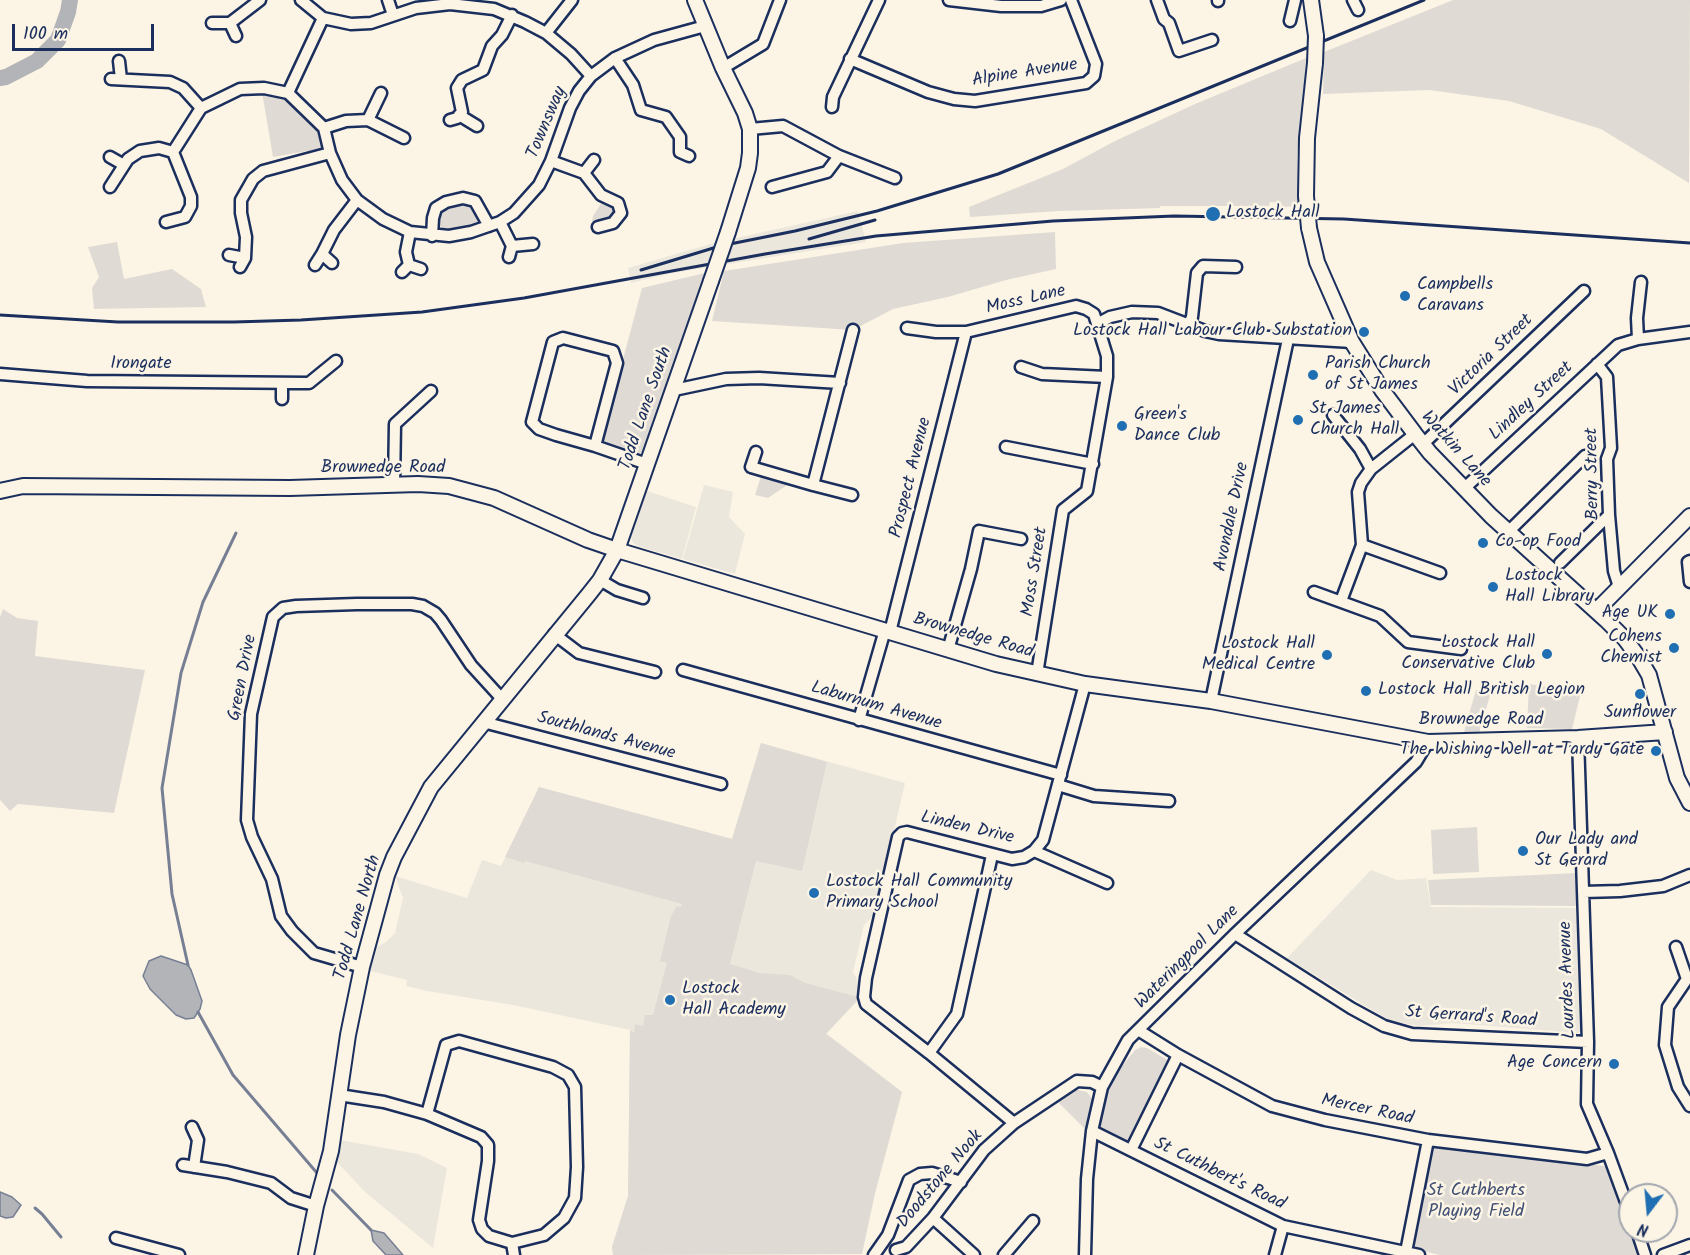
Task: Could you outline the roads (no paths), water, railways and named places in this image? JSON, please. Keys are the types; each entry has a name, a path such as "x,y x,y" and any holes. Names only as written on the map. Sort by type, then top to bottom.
{"main road":[{"path":"695,0 750,129"},
{"name":"Watkin Lane","path":"1311,0 1316,36 1307,138 1306,196 1309,228 1317,262 1352,342 1382,390 1419,439 1508,532 1625,639 1649,675 1677,778 1690,803"},
{"name":"Todd Lane South","path":"617,550 728,232 748,168 750,129"},
{"name":"Brownedge Road","path":"0,491 23,486 290,488 433,484 468,490 494,498 588,540 617,550 948,650 1037,674 1085,684 1211,702 1428,742 1578,738 1665,732"},
{"path":"1596,611 1661,544 1687,524"},
{"name":"Todd Lane North","path":"306,1255 331,1151 348,1035 362,967 394,857 431,787 600,580 617,550"}],"street":[{"path":"212,23 230,23 260,0"},
{"path":"301,0 323,18 351,24 371,23 416,8 450,4 496,4 546,33 571,54 591,76"},
{"path":"388,0 393,15"},
{"path":"546,33 572,0"},
{"path":"723,68 763,44 780,0"},
{"path":"832,107 833,97 879,0"},
{"path":"949,0 1001,6 1041,6 1061,0"},
{"name":"Alpine Avenue","path":"850,59 928,92 975,102 1086,83 1094,76 1096,64 1071,0"},
{"path":"1157,0 1164,19 1169,23 1174,53 1212,40"},
{"path":"1290,21 1295,0"},
{"path":"477,126 455,117 462,112 457,88 462,80 483,70 492,46 502,35 512,15"},
{"path":"288,93 323,18"},
{"path":"230,23 236,36"},
{"name":"Townsway","path":"324,128 330,153 342,180 357,200 382,219 410,232 432,236 471,232 500,222 514,213 539,185 570,108 579,91 591,76 615,57 654,40 705,26"},
{"path":"615,57 633,85 641,110 666,117 680,137 680,152 689,156"},
{"path":"119,62 116,79 170,82 183,88 201,108"},
{"path":"173,152 201,108 240,89 264,88 288,93 324,128 346,121 368,120 404,138"},
{"path":"368,120 381,93"},
{"path":"750,129 783,126 839,156 895,178"},
{"path":"110,188 128,159 140,151 159,148 173,152"},
{"path":"166,222 185,217 191,206 191,197 173,152"},
{"path":"229,255 243,263 246,237 241,200 253,180 262,171 330,153"},
{"path":"110,156 124,165"},
{"path":"772,187 827,172 839,156"},
{"path":"584,173 594,160"},
{"path":"550,161 584,173 602,195 618,203 626,215 613,223 598,227"},
{"path":"432,236 436,208 446,202 463,198 475,201 489,226"},
{"path":"315,265 334,230 357,200"},
{"path":"500,222 511,251 533,244"},
{"path":"410,232 406,268 421,269"},
{"path":"322,254 332,263"},
{"path":"1189,324 1192,317 1197,273 1203,266 1236,267"},
{"path":"1641,282 1637,318 1638,339 1690,332"},
{"name":"Victoria Street","path":"1371,469 1419,439 1584,291"},
{"name":"Moss Lane","path":"907,328 936,332 966,332 1076,306 1094,314 1097,324"},
{"path":"1006,447 1093,464 1107,377 1107,356 1097,324 1110,317 1132,312 1158,313 1219,334 1352,342"},
{"path":"813,485 853,330"},
{"name":"Prospect Avenue","path":"859,720 888,631 966,332"},
{"path":"595,446 617,363 613,351 563,338 553,342 532,422 539,429 647,464"},
{"name":"Avondale Drive","path":"1211,702 1288,339"},
{"name":"Lindley Street","path":"1469,483 1618,345 1638,339"},
{"name":"Irongate","path":"0,374 87,381 309,383 336,361"},
{"name":"Berry Street","path":"1597,364 1607,377 1611,448 1608,459 1610,515 1614,571 1619,587"},
{"path":"1021,366 1042,374 1107,377"},
{"path":"674,390 726,380 759,378 840,383"},
{"path":"282,383 282,399"},
{"path":"394,485 395,424 431,391"},
{"path":"1333,415 1360,449 1371,469 1361,483 1358,492 1362,545 1341,601"},
{"path":"756,452 751,467 852,495"},
{"path":"1508,532 1585,456"},
{"name":"Moss Street","path":"1037,674 1062,510 1087,491 1093,464"},
{"path":"1560,563 1610,515"},
{"path":"948,650 971,569 979,531 1021,538"},
{"path":"1362,545 1440,573"},
{"path":"1690,561 1688,562 1690,582"},
{"path":"600,580 617,590 643,598"},
{"path":"1314,592 1380,616 1408,642 1461,649"},
{"name":"Green Drive","path":"362,967 314,953 292,931 281,916 272,879 252,837 247,820 251,714 273,617 283,608 296,606 357,604 423,606 435,613 441,620 471,665 502,699"},
{"path":"554,634 579,653 655,672"},
{"name":"Laburnum Avenue","path":"683,670 1059,780 1094,796 1169,801"},
{"name":"Linden Drive","path":"1014,1123 930,1053 871,1009 864,998 866,978 898,837 902,833 907,832 1012,859 1024,857 1034,851 1043,840 1085,684"},
{"name":"Southlands Avenue","path":"483,722 721,784"},
{"name":"Lourdes Avenue","path":"1578,738 1588,1042 1587,1104 1619,1183"},
{"name":"Wateringpool Lane","path":"1085,1255 1087,1179 1092,1131 1102,1087 1128,1040 1235,934 1416,762 1428,742"},
{"path":"1034,851 1107,883"},
{"path":"930,1053 957,1014 992,855"},
{"path":"1583,892 1663,886 1690,875"},
{"name":"St Gerrard's Road","path":"1235,934 1351,1008 1384,1026 1412,1034 1588,1042"},
{"path":"1676,947 1689,979 1668,1006 1665,1045 1678,1087 1690,1106"},
{"name":"Mercer Road","path":"1138,1030 1178,1055 1272,1106 1324,1120 1428,1140 1587,1159 1608,1154"},
{"path":"339,1095 384,1102 427,1114 481,1137 488,1145 488,1161 479,1220 482,1229 489,1236 512,1243 544,1235 564,1218 575,1198 577,1167 574,1087 568,1074 459,1041 446,1045 427,1114"},
{"path":"1131,1150 1178,1055"},
{"name":"Doodstone Nook","path":"896,1250 906,1247 933,1218 984,1150 1014,1123 1077,1082 1092,1082 1102,1087"},
{"path":"192,1127 198,1140 189,1166 227,1172 271,1183 291,1198 316,1206"},
{"name":"St Cuthbert's Road","path":"1092,1131 1283,1226 1419,1255"},
{"path":"1406,1252 1428,1140"},
{"path":"874,1255 888,1235 909,1180 920,1174 933,1173 960,1182"},
{"path":"933,1218 974,1255"},
{"path":"1004,1255 1033,1221"},
{"path":"1275,1255 1283,1226"},
{"path":"116,1238 139,1250 179,1255"},
{"path":"512,1243 514,1255"},
{"path":"1663,1255 1690,1245"}],"waterway":[{"path":"0,78 37,61 58,40 70,0"},
{"path":"188,965 172,894 162,788 181,673 203,602 236,533"},
{"path":"198,1012 233,1075 317,1173"},
{"path":"332,1190 371,1230"},
{"path":"35,1208 61,1237"}],"railway":[{"path":"641,270 720,246 877,211 998,174 1424,0"},
{"path":"0,315 118,322 234,322 422,312 524,298 876,236 1053,221 1174,216 1344,219 1690,243"},
{"path":"809,239 875,220"}],"place":[{"name":"Lostock Hall","path":"1213,214"},
{"name":"Campbells Caravans","path":"1405,296"},
{"name":"Lostock Hall Labour Club Substation","path":"1364,332"},
{"name":"Parish Church of St James","path":"1313,375"},
{"name":"St James Church Hall","path":"1298,420"},
{"name":"Green's Dance Club","path":"1122,426"},
{"name":"Co-op Food","path":"1483,543"},
{"name":"Lostock Hall Library","path":"1493,587"},
{"name":"Age UK","path":"1670,614"},
{"name":"Cohens Chemist","path":"1674,648"},
{"name":"Lostock Hall Conservative Club","path":"1547,654"},
{"name":"Lostock Hall Medical Centre","path":"1327,655"},
{"name":"Lostock Hall British Legion","path":"1366,691"},
{"name":"Sunflower","path":"1640,694"},
{"name":"The Wishing Well at Tardy Gate","path":"1656,751"},
{"name":"Our Lady and St Gerard","path":"1523,851"},
{"name":"Lostock Hall Community Primary School","path":"814,893"},
{"name":"Lostock Hall Academy","path":"670,1000"},
{"name":"Age Concern","path":"1614,1064"}],"park label":[{"name":"St Cuthberts Playing Field","path":"1476,1202"}]}
